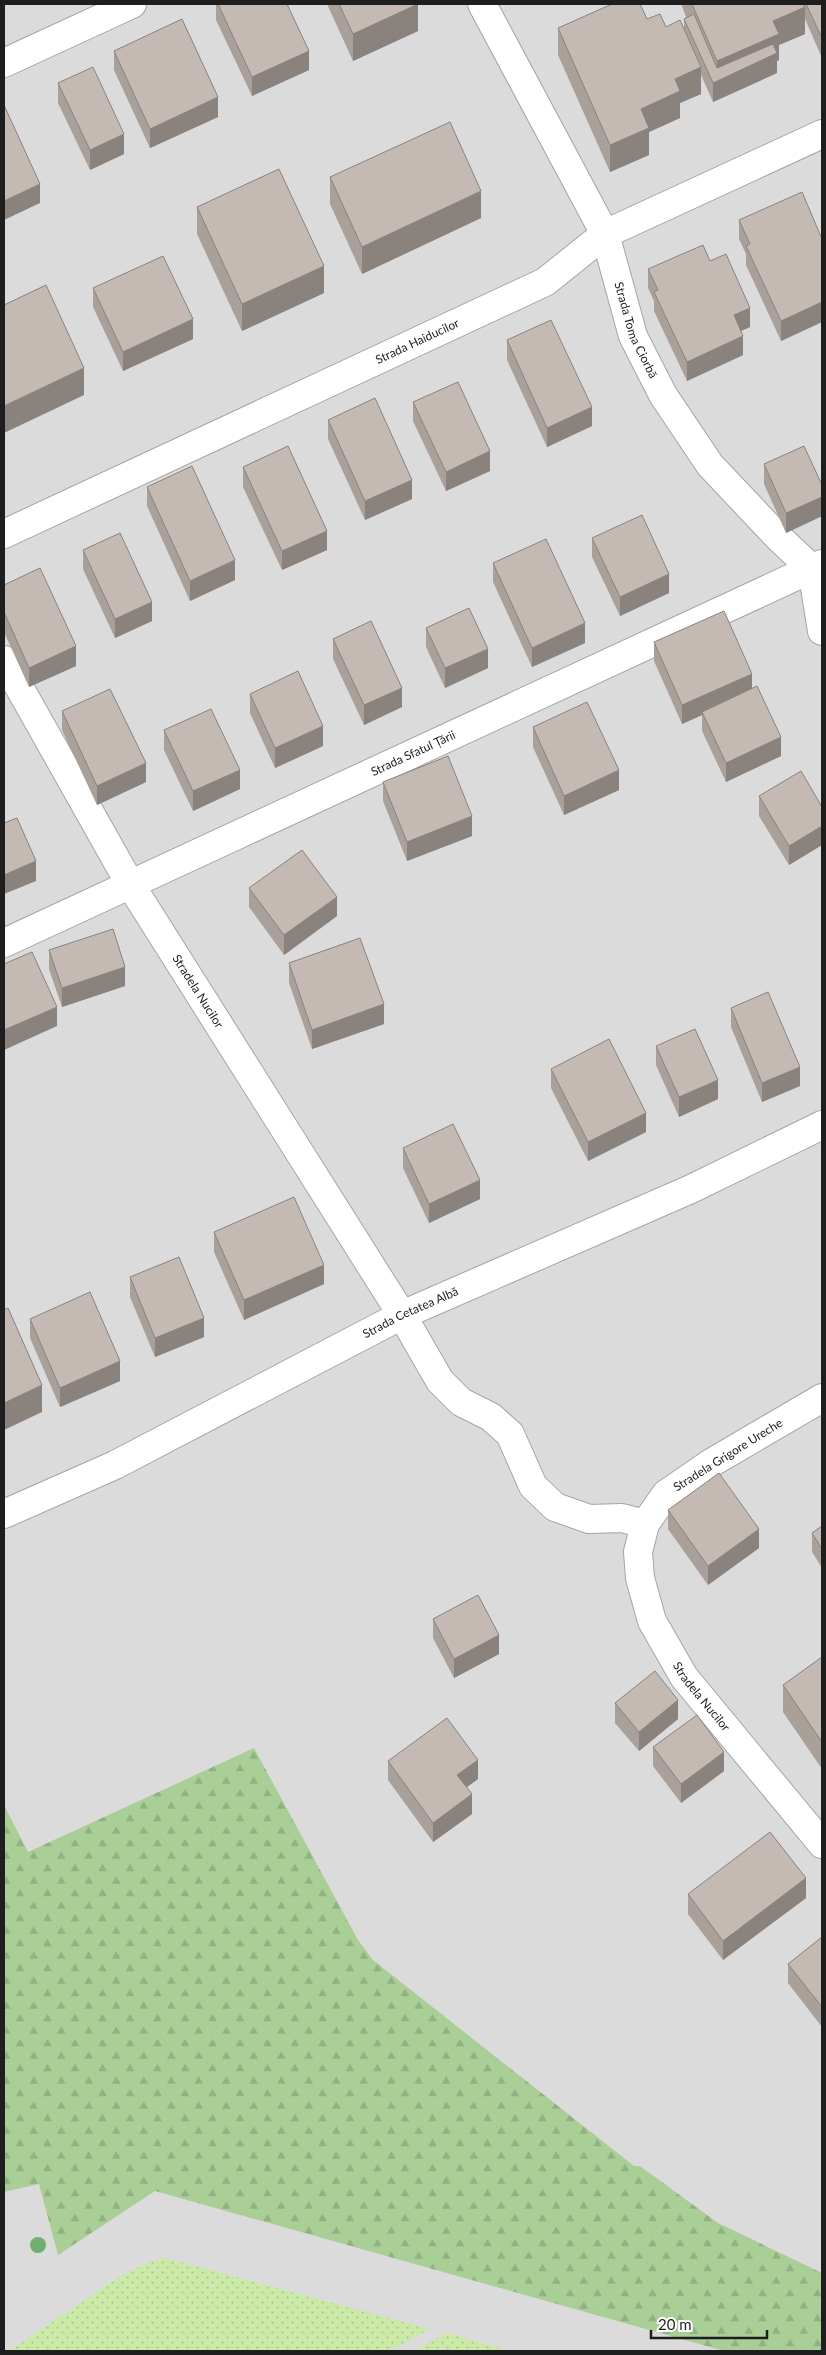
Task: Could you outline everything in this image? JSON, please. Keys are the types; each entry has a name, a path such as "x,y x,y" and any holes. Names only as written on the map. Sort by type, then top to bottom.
{"street":[{"path":"4,63 132,4"},
{"name":"Strada Toma Ciorbă","path":"482,4 605,234 633,336 663,395 710,465 776,536 817,566"},
{"name":"Strada Haiducilor","path":"4,534 545,282 605,234 822,134"},
{"path":"817,566 822,631"},
{"name":"Strada Sfatul Țării","path":"4,943 817,566"},
{"name":"Stradela Nucilor","path":"4,660 130,884 402,1315 440,1381 461,1402 491,1417 510,1434 533,1486 555,1507 589,1519 622,1518 645,1524 638,1552 640,1578 652,1621 684,1677 822,1844"},
{"name":"Strada Cetatea Albă","path":"4,1514 115,1465 402,1315 691,1189 822,1125"},
{"name":"Stradela Grigore Ureche","path":"645,1524 666,1494 711,1463 822,1398"}],"shaded area":[{"path":"4,4 822,4 822,2351 4,2351"}],"green space":[{"path":"254,1748 358,1940 373,1960 634,2166 640,2166 718,2223 822,2273 822,2351 724,2351 155,2191 58,2255 39,2184 4,2192 4,1805 28,1852"},
{"path":"165,2258 430,2329 389,2351 9,2351 121,2276 147,2263"},
{"path":"447,2333 509,2351 414,2351"}],"building":[{"path":"218,4 287,4 309,51 252,77"},
{"path":"339,4 418,4 353,34"},
{"path":"612,4 640,4 647,19 660,14 666,27 680,20 701,67 675,79 680,91 641,109 649,128 610,145 558,28"},
{"path":"692,4 803,4 805,7 773,21 779,34 717,61"},
{"path":"806,4 822,4 822,38"},
{"path":"694,14 717,68 773,44 777,53 713,83 684,19"},
{"path":"182,19 218,97 150,129 114,51"},
{"path":"93,67 124,134 90,150 58,83"},
{"path":"4,105 40,184 4,201"},
{"path":"450,122 481,191 362,247 330,177"},
{"path":"279,169 324,266 242,304 197,207"},
{"path":"802,192 822,239 822,302 781,321 746,246 750,244 739,220"},
{"path":"703,245 710,261 726,254 750,308 734,315 743,336 687,362 654,292 658,290 648,269"},
{"path":"163,256 193,319 123,352 93,288"},
{"path":"46,285 84,368 4,406 4,305"},
{"path":"551,320 592,407 547,428 507,340"},
{"path":"458,382 490,451 446,472 413,402"},
{"path":"375,398 412,480 365,501 328,420"},
{"path":"288,446 327,531 282,551 243,467"},
{"path":"804,446 822,485 822,497 786,513 764,464"},
{"path":"192,466 235,560 190,581 147,487"},
{"path":"642,515 669,574 620,597 592,538"},
{"path":"120,533 152,602 115,619 83,550"},
{"path":"546,539 585,623 532,648 493,563"},
{"path":"40,568 76,646 29,668 4,612 4,585"},
{"path":"469,608 488,649 445,668 426,628"},
{"path":"724,611 752,674 682,705 654,642"},
{"path":"371,621 402,688 364,705 333,639"},
{"path":"298,671 323,726 275,748 250,694"},
{"path":"757,686 781,737 726,763 702,712"},
{"path":"110,689 146,763 97,786 62,711"},
{"path":"587,702 619,770 564,796 533,727"},
{"path":"211,709 240,770 193,791 164,730"},
{"path":"448,756 472,816 407,842 383,782"},
{"path":"801,771 822,807 822,826 789,846 759,796"},
{"path":"17,818 36,861 4,875 4,823"},
{"path":"302,850 337,897 284,935 249,888"},
{"path":"113,929 125,967 62,988 49,950"},
{"path":"360,938 384,1004 312,1030 289,963"},
{"path":"32,952 57,1007 4,1030 4,964"},
{"path":"768,992 800,1067 762,1083 731,1008"},
{"path":"695,1029 718,1080 679,1097 656,1046"},
{"path":"609,1039 646,1113 588,1142 551,1069"},
{"path":"453,1124 480,1180 429,1204 403,1148"},
{"path":"294,1197 324,1265 244,1300 214,1232"},
{"path":"179,1257 204,1318 155,1338 130,1277"},
{"path":"90,1292 120,1361 60,1388 30,1319"},
{"path":"8,1308 42,1385 4,1403 4,1310"},
{"path":"719,1473 759,1529 708,1566 668,1510"},
{"path":"822,1526 822,1549 812,1533"},
{"path":"478,1595 499,1635 454,1659 433,1619"},
{"path":"822,1657 822,1742 783,1685"},
{"path":"655,1671 678,1700 639,1732 615,1703"},
{"path":"697,1715 724,1752 681,1784 653,1747"},
{"path":"447,1718 478,1760 457,1775 472,1794 433,1823 388,1761"},
{"path":"770,1832 806,1878 723,1941 688,1894"},
{"path":"822,1937 822,2007 788,1964"}]}
